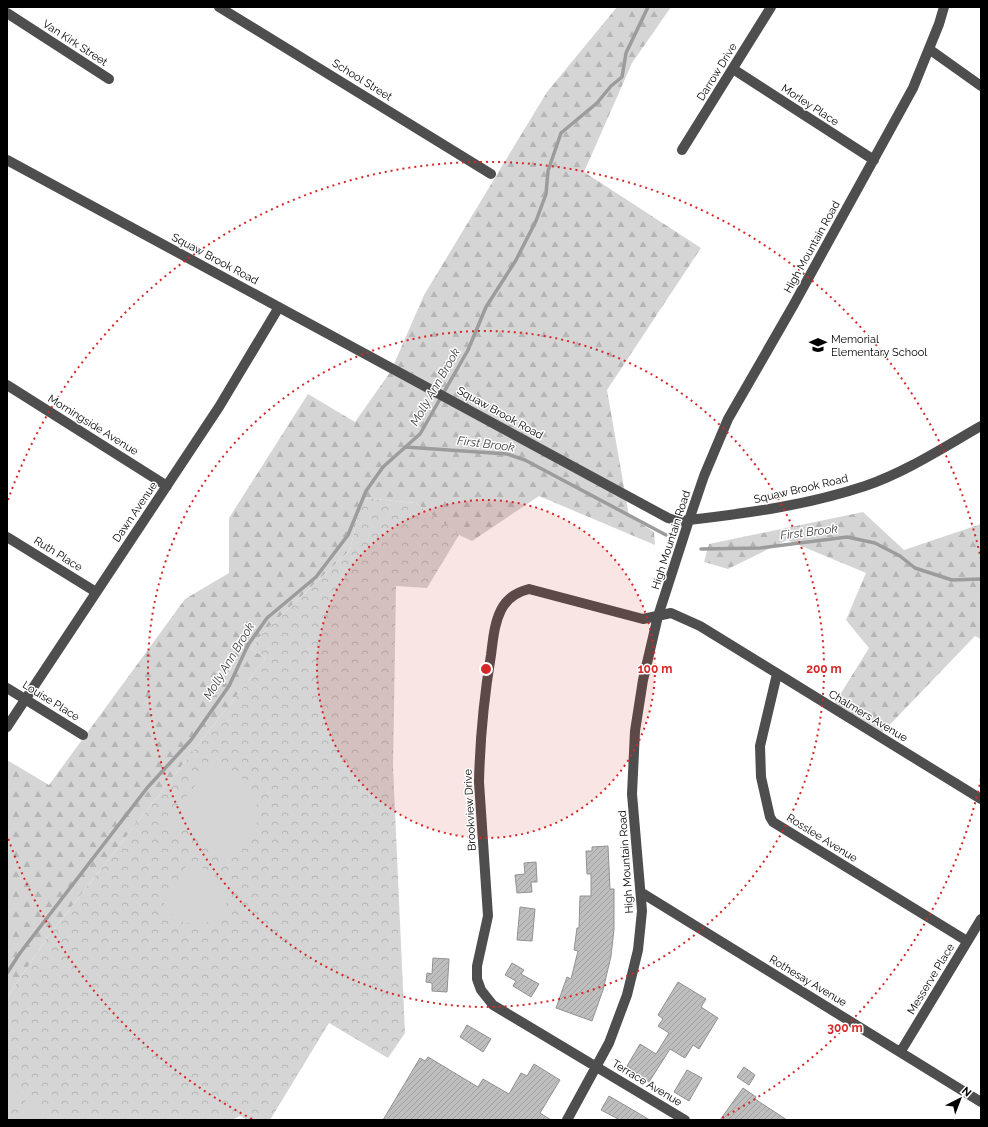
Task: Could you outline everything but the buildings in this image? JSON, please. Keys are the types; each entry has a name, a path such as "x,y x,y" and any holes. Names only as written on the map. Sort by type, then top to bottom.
{"street":[{"name":"School Street","path":"219,7 491,174"},
{"name":"Darrow Drive","path":"682,150 771,7"},
{"name":"High Mountain Road","path":"567,1120 609,1043 618,1022 634,969 640,938 642,893 632,794 633,762 643,680 658,616 704,476 728,419 913,88 944,7"},
{"name":"Van Kirk Street","path":"7,13 109,79"},
{"path":"929,49 981,86"},
{"name":"Morley Place","path":"732,69 874,160"},
{"name":"Squaw Brook Road","path":"7,160 668,518 690,520 768,510 813,501 866,486 917,462 981,426"},
{"name":"Dawn Avenue","path":"7,727 219,407 279,307"},
{"name":"Morningside Avenue","path":"7,385 167,486"},
{"name":"Ruth Place","path":"7,537 96,592"},
{"name":"Brookview Drive","path":"596,1067 493,1005 481,990 477,979 477,962 488,916 478,782 486,685 496,625 501,610 509,599 521,591 537,590 643,619 658,616"},
{"name":"Chalmers Avenue","path":"658,616 671,613 700,626 981,799"},
{"name":"Rosslee Avenue","path":"777,674 760,746 762,782 770,817 774,822 967,941"},
{"name":"Louise Place","path":"7,688 83,735"},
{"name":"Rothesay Avenue","path":"642,893 901,1051 981,1102"},
{"name":"Messerve Place","path":"901,1051 981,919"},
{"name":"Terrace Avenue","path":"596,1067 685,1120"}],"green space":[{"path":"617,7 671,7 632,63 584,172 701,248 607,390 629,516 654,532 655,545 539,496 472,541 459,535 416,503 362,498 350,550 263,633 251,649 266,658 47,938 7,998 7,760 49,785 185,599 229,573 229,518 308,394 355,422 391,371 424,295 547,92"},
{"path":"362,498 416,503 459,535 427,588 396,586 393,767 405,1033 388,1058 329,1023 270,1120 248,1120 240,1116 232,1120 7,1120 7,998 47,938 266,658 251,649 263,633 350,550"},
{"path":"863,512 904,550 981,524 981,639 975,636 878,737 833,706 869,648 846,620 866,573 787,540 728,569 704,562 709,544"},
{"path":"207,763 219,765 231,770 241,777 249,786 257,809 257,821 253,834 242,849 229,862 190,832 169,824 168,814 184,800 198,782 198,777"},
{"path":"193,862 228,885 227,902 223,912 214,920 200,924 180,921 175,918 164,903 187,865"},
{"path":"7,1086 21,1095 7,1115"},
{"path":"27,1099 42,1109 34,1120 13,1120"}],"waterway":[{"name":"Molly Ann Brook","path":"7,973 20,953 147,788 191,740 229,686 248,645 267,618 316,577 348,535 366,491 383,467 420,434 468,350 486,307 516,260 536,221 546,194 548,171 561,133 597,103 611,86 622,77 626,53 648,7"},
{"name":"First Brook","path":"405,447 507,454 525,460 666,535"},
{"name":"First Brook","path":"701,549 760,548 847,537 875,543 900,556 915,568 952,580 981,579"}],"place":[{"name":"Memorial Elementary School","path":"818,345"}]}
